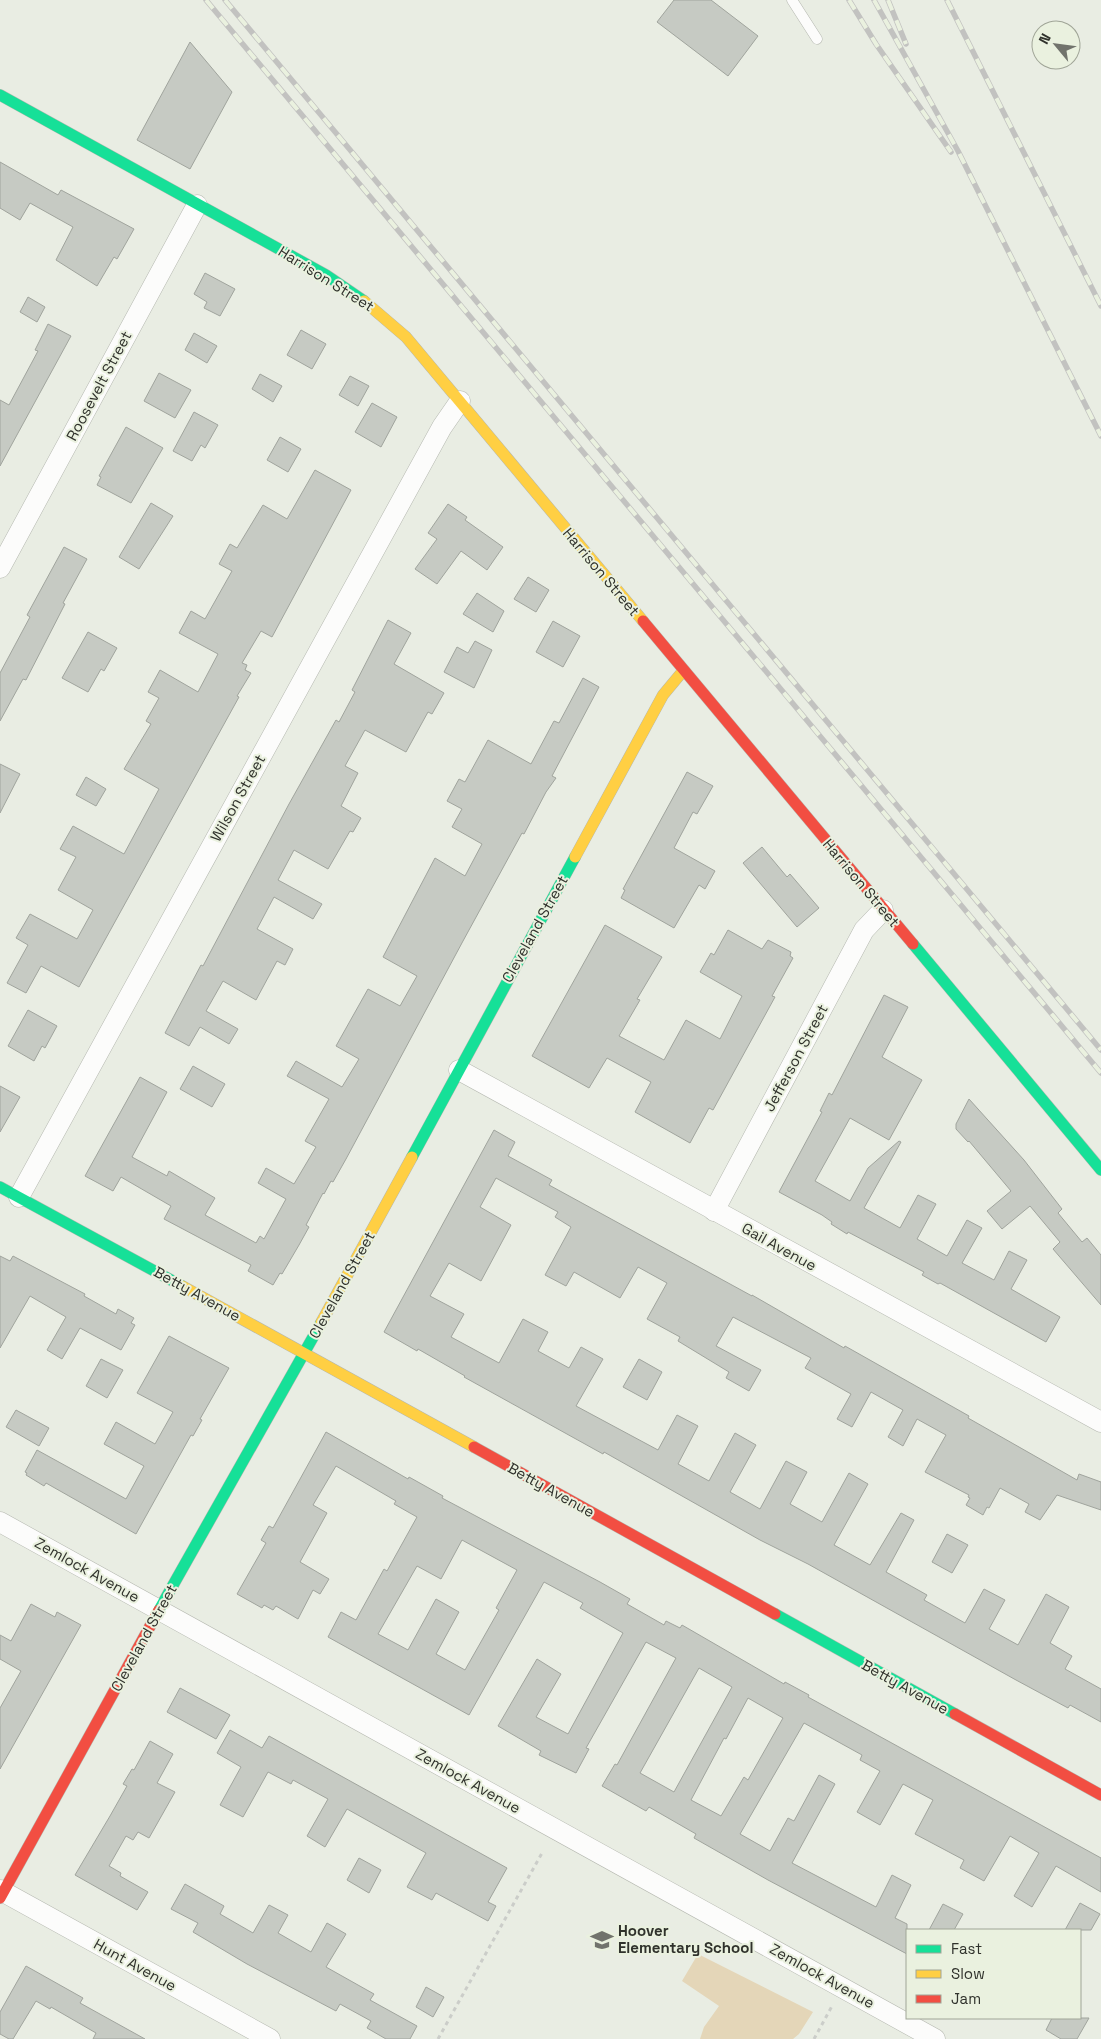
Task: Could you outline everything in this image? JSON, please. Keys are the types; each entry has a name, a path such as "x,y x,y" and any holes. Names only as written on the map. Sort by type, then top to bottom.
{"street":[{"name":"Harrison Street","path":"0,95 326,275 354,293 381,314 406,338 1101,1170"},
{"name":"Roosevelt Street","path":"0,568 197,205"},
{"name":"Wilson Street","path":"19,1197 442,427 460,401"},
{"name":"Cleveland Street","path":"1,1893 305,1353 663,695 683,671"},
{"name":"Jefferson Street","path":"714,1211 864,930 883,910"},
{"name":"Gail Avenue","path":"459,1070 1101,1422"},
{"name":"Betty Avenue","path":"0,1187 305,1353 1101,1795"},
{"name":"Zemlock Avenue","path":"0,1522 935,2039"},
{"name":"Hunt Avenue","path":"1,1893 270,2039"}],"lane":[{"path":"792,0 817,40"}],"path":[{"path":"438,2039 542,1853"},
{"path":"814,2039 842,1988"}],"shaded area":[{"path":"698,1954 813,2012 799,2034 793,2039 700,2039 704,2027 719,2006 682,1981"}],"building":[{"path":"674,0 711,0 758,36 728,76 657,22"},
{"path":"190,42 232,92 190,169 137,140"},
{"path":"0,162 58,195 61,190 134,229 117,259 114,257 97,286 56,260 73,227 30,203 20,220 0,208"},
{"path":"205,273 235,289 220,316 204,308 207,302 194,294"},
{"path":"28,297 45,307 37,322 20,312"},
{"path":"48,324 71,336 0,466 0,400 9,405 38,351 35,350"},
{"path":"301,330 326,344 312,369 287,355"},
{"path":"194,333 217,346 207,363 185,350"},
{"path":"159,373 191,390 175,418 144,401"},
{"path":"260,374 282,386 273,402 252,389"},
{"path":"350,376 369,386 358,406 339,395"},
{"path":"372,403 397,417 381,447 355,432"},
{"path":"194,412 218,425 205,448 201,445 192,461 173,451"},
{"path":"126,427 163,448 131,503 97,485 101,477 99,476"},
{"path":"280,437 301,449 288,472 267,460"},
{"path":"315,470 351,490 272,637 261,631 242,663 247,665 245,670 251,673 237,696 239,697 79,987 41,966 26,993 7,983 28,945 16,938 30,914 77,939 93,910 58,890 76,857 60,849 73,826 124,854 159,789 124,769 151,724 146,721 159,698 148,692 160,670 198,692 218,654 179,633 191,611 205,619 232,571 219,564 230,544 237,548 263,505 287,519"},
{"path":"151,503 173,516 139,569 119,557"},
{"path":"448,504 467,517 465,520 503,547 487,570 461,551 437,584 415,569 437,539 428,533"},
{"path":"64,547 87,559 63,603 65,604 26,680 23,679 0,721 0,673 30,617 27,615"},
{"path":"528,577 549,590 536,612 514,599"},
{"path":"477,593 504,611 493,632 463,614"},
{"path":"388,620 411,633 394,664 444,693 432,714 428,712 406,752 365,730 345,766 358,773 341,806 361,818 353,832 350,831 328,869 294,850 278,880 322,904 313,919 274,897 257,929 293,949 285,965 277,961 256,1000 223,981 206,1011 238,1029 229,1044 200,1027 189,1046 165,1033 336,720 339,722 355,692 352,690"},
{"path":"553,621 580,636 563,667 536,652"},
{"path":"88,632 117,648 104,671 101,669 88,692 62,678"},
{"path":"475,641 492,650 474,688 444,672 457,647 468,653"},
{"path":"583,678 599,687 552,776 556,778 546,792 524,834 522,833 346,1159 333,1182 331,1181 323,1193 306,1225 309,1227 299,1245 282,1274 280,1273 273,1285 248,1271 251,1265 164,1219 171,1206 121,1177 113,1191 85,1176 140,1077 167,1092 132,1157 167,1176 169,1171 215,1198 205,1215 256,1243 260,1236 264,1239 286,1199 258,1183 266,1168 294,1184 316,1147 305,1141 329,1099 287,1076 296,1061 342,1087 359,1059 336,1046 368,989 400,1006 417,976 383,957 435,858 465,876 482,844 452,827 462,809 447,801 459,779 465,782 488,740 531,764 554,721 559,723"},
{"path":"0,764 20,774 0,813"},
{"path":"687,772 713,786 697,814 693,812 674,848 715,871 705,889 699,885 674,928 621,898 625,890 623,889"},
{"path":"86,777 106,789 96,806 76,795"},
{"path":"762,847 787,877 790,874 819,908 797,927 743,863"},
{"path":"605,925 662,957 637,999 640,1000 619,1036 664,1060 686,1020 720,1039 742,996 700,972 711,953 714,955 728,930 762,949 768,940 791,952 790,956 793,958 772,996 775,997 713,1110 709,1108 690,1143 635,1112 651,1082 607,1058 589,1088 532,1056"},
{"path":"884,995 908,1007 882,1057 922,1080 889,1140 850,1118 815,1181 850,1201 868,1168 899,1141 901,1142 864,1208 900,1228 918,1195 936,1204 917,1239 947,1256 967,1220 982,1228 962,1263 994,1280 1009,1251 1027,1260 1011,1289 1060,1317 1046,1342 940,1283 938,1284 922,1275 924,1272 848,1232 847,1234 831,1224 832,1222 822,1215 779,1192 822,1112 820,1111 829,1093 832,1095"},
{"path":"28,1010 57,1026 45,1048 42,1046 34,1061 8,1046"},
{"path":"193,1066 225,1084 212,1107 180,1089"},
{"path":"0,1086 20,1097 0,1132"},
{"path":"969,1099 1024,1160 1062,1209 1058,1213 1082,1242 1087,1238 1101,1255 1101,1305 1053,1249 1060,1242 1030,1206 1002,1229 987,1211 1011,1191 969,1141 956,1129 956,1124"},
{"path":"494,1130 515,1142 508,1156 552,1180 549,1185 752,1295 844,1348 845,1346 1077,1480 1079,1474 1101,1482 1101,1510 1057,1495 1040,1520 1025,1512 1029,1504 1000,1488 983,1515 966,1505 970,1498 968,1497 969,1495 925,1472 946,1435 917,1419 903,1446 888,1437 903,1410 871,1392 852,1427 837,1419 851,1394 805,1368 811,1358 733,1317 716,1346 761,1370 749,1391 726,1378 729,1372 678,1341 680,1337 647,1319 667,1283 638,1267 620,1298 574,1272 566,1286 545,1275 571,1227 555,1217 558,1212 496,1178 480,1207 511,1225 481,1281 449,1263 430,1296 464,1314 451,1337 499,1363 523,1319 548,1332 538,1351 569,1368 581,1347 603,1359 576,1406 658,1450 677,1415 698,1426 678,1464 709,1481 735,1433 756,1445 730,1492 760,1509 786,1461 807,1472 790,1504 822,1522 849,1473 868,1484 834,1545 870,1565 901,1513 914,1520 886,1572 927,1595 924,1600 965,1623 984,1589 1005,1600 989,1629 1018,1645 1046,1594 1069,1607 1050,1643 1072,1656 1065,1669 1101,1689 1101,1722 1070,1705 1068,1708 1016,1680 604,1452 603,1454 464,1377 418,1349 417,1351 384,1332"},
{"path":"0,1256 10,1261 13,1256 85,1294 84,1296 116,1314 118,1309 134,1318 131,1323 135,1325 121,1350 80,1328 62,1359 47,1350 66,1317 30,1296 0,1348"},
{"path":"169,1336 229,1368 200,1419 202,1420 193,1436 191,1435 136,1534 46,1483 44,1486 26,1475 27,1473 25,1472 37,1450 126,1499 144,1466 104,1444 116,1422 155,1444 173,1412 137,1393"},
{"path":"101,1359 123,1370 107,1398 86,1386"},
{"path":"639,1359 662,1372 647,1400 623,1387"},
{"path":"16,1410 49,1428 39,1446 6,1427"},
{"path":"326,1432 408,1479 409,1477 443,1496 442,1498 630,1599 627,1604 664,1625 666,1621 680,1628 682,1625 784,1684 785,1682 809,1695 808,1697 1101,1858 1101,1892 1056,1866 1032,1907 1014,1896 1039,1853 1010,1836 984,1881 960,1868 964,1860 915,1834 933,1800 903,1784 880,1825 857,1812 880,1771 860,1760 862,1755 804,1723 740,1834 770,1851 788,1818 794,1821 819,1775 835,1784 792,1863 876,1907 892,1875 911,1885 895,1918 907,1924 906,1953 694,1838 696,1834 649,1807 646,1811 602,1786 615,1764 617,1765 676,1658 646,1642 586,1748 589,1749 576,1773 539,1755 541,1751 498,1726 537,1659 561,1674 536,1717 568,1734 623,1633 580,1608 583,1603 544,1582 469,1715 328,1637 341,1612 356,1620 384,1569 387,1571 417,1517 394,1504 396,1501 336,1466 313,1505 327,1513 300,1562 329,1579 320,1594 313,1590 298,1619 276,1606 273,1610 264,1605 262,1608 237,1594 266,1543 261,1540 269,1526 273,1528","holes":["462,1540 517,1570 496,1608 499,1610 465,1670 436,1654 459,1612 436,1599 408,1650 378,1634 417,1566 441,1579","699,1668 732,1687 674,1792 640,1773","748,1698 783,1718 748,1780 744,1777 721,1816 691,1800"]},
{"path":"947,1534 968,1545 952,1573 932,1562"},
{"path":"31,1604 55,1617 57,1612 81,1625 0,1769 0,1708 21,1671 0,1659 0,1635 11,1641"},
{"path":"180,1688 230,1715 216,1739 167,1712"},
{"path":"230,1730 262,1748 269,1736 507,1868 488,1902 496,1906 488,1921 436,1893 432,1900 407,1887 426,1853 347,1809 325,1847 307,1836 328,1799 293,1780 291,1784 268,1772 243,1817 220,1805 241,1767 217,1753"},
{"path":"150,1741 173,1754 157,1783 175,1792 149,1838 138,1832 133,1840 126,1836 109,1866 121,1873 120,1876 148,1892 137,1910 75,1875 127,1786 123,1784 132,1769 134,1770"},
{"path":"359,1858 381,1870 369,1893 347,1880"},
{"path":"185,1884 224,1906 220,1914 253,1933 269,1905 288,1915 278,1933 311,1952 327,1923 346,1934 326,1967 374,1994 370,2000 417,2026 410,2039 386,2039 367,2028 371,2021 340,2004 336,2011 247,1964 193,1932 198,1923 171,1909"},
{"path":"1080,1903 1100,1914 1091,1930 1066,1929"},
{"path":"943,1904 963,1914 955,1929 930,1929"},
{"path":"26,1966 83,1998 80,2003 145,2039 93,2039 96,2033 51,2007 50,2009 36,2001 13,2039 0,2034 0,2012"},
{"path":"426,1987 444,1997 433,2017 416,2007"},
{"path":"1089,2018 1077,2039 1061,2039 1046,2030 1052,2019"}],"railway":[{"path":"206,0 1101,1073"},
{"path":"225,0 1101,1050"},
{"path":"849,0 876,44 951,152"},
{"path":"874,0 958,151 1101,436"},
{"path":"888,0 906,44"},
{"path":"947,0 1101,306"}],"traffic: fast":[{"path":"0,95 326,275 364,301"},
{"path":"412,1157 575,857"},
{"path":"913,944 1101,1170"},
{"path":"0,1187 182,1286"},
{"path":"159,1610 321,1323"},
{"path":"775,1614 955,1714"}],"traffic: slow":[{"path":"364,301 406,337 643,621"},
{"path":"575,857 663,695 683,671"},
{"path":"321,1323 412,1157"},
{"path":"182,1286 474,1447"}],"traffic: jam":[{"path":"643,621 913,944"},
{"path":"474,1447 775,1614"},
{"path":"0,1898 159,1610"},
{"path":"955,1714 1101,1795"}],"place":[{"name":"Hoover Elementary School","path":"602,1940"}]}
